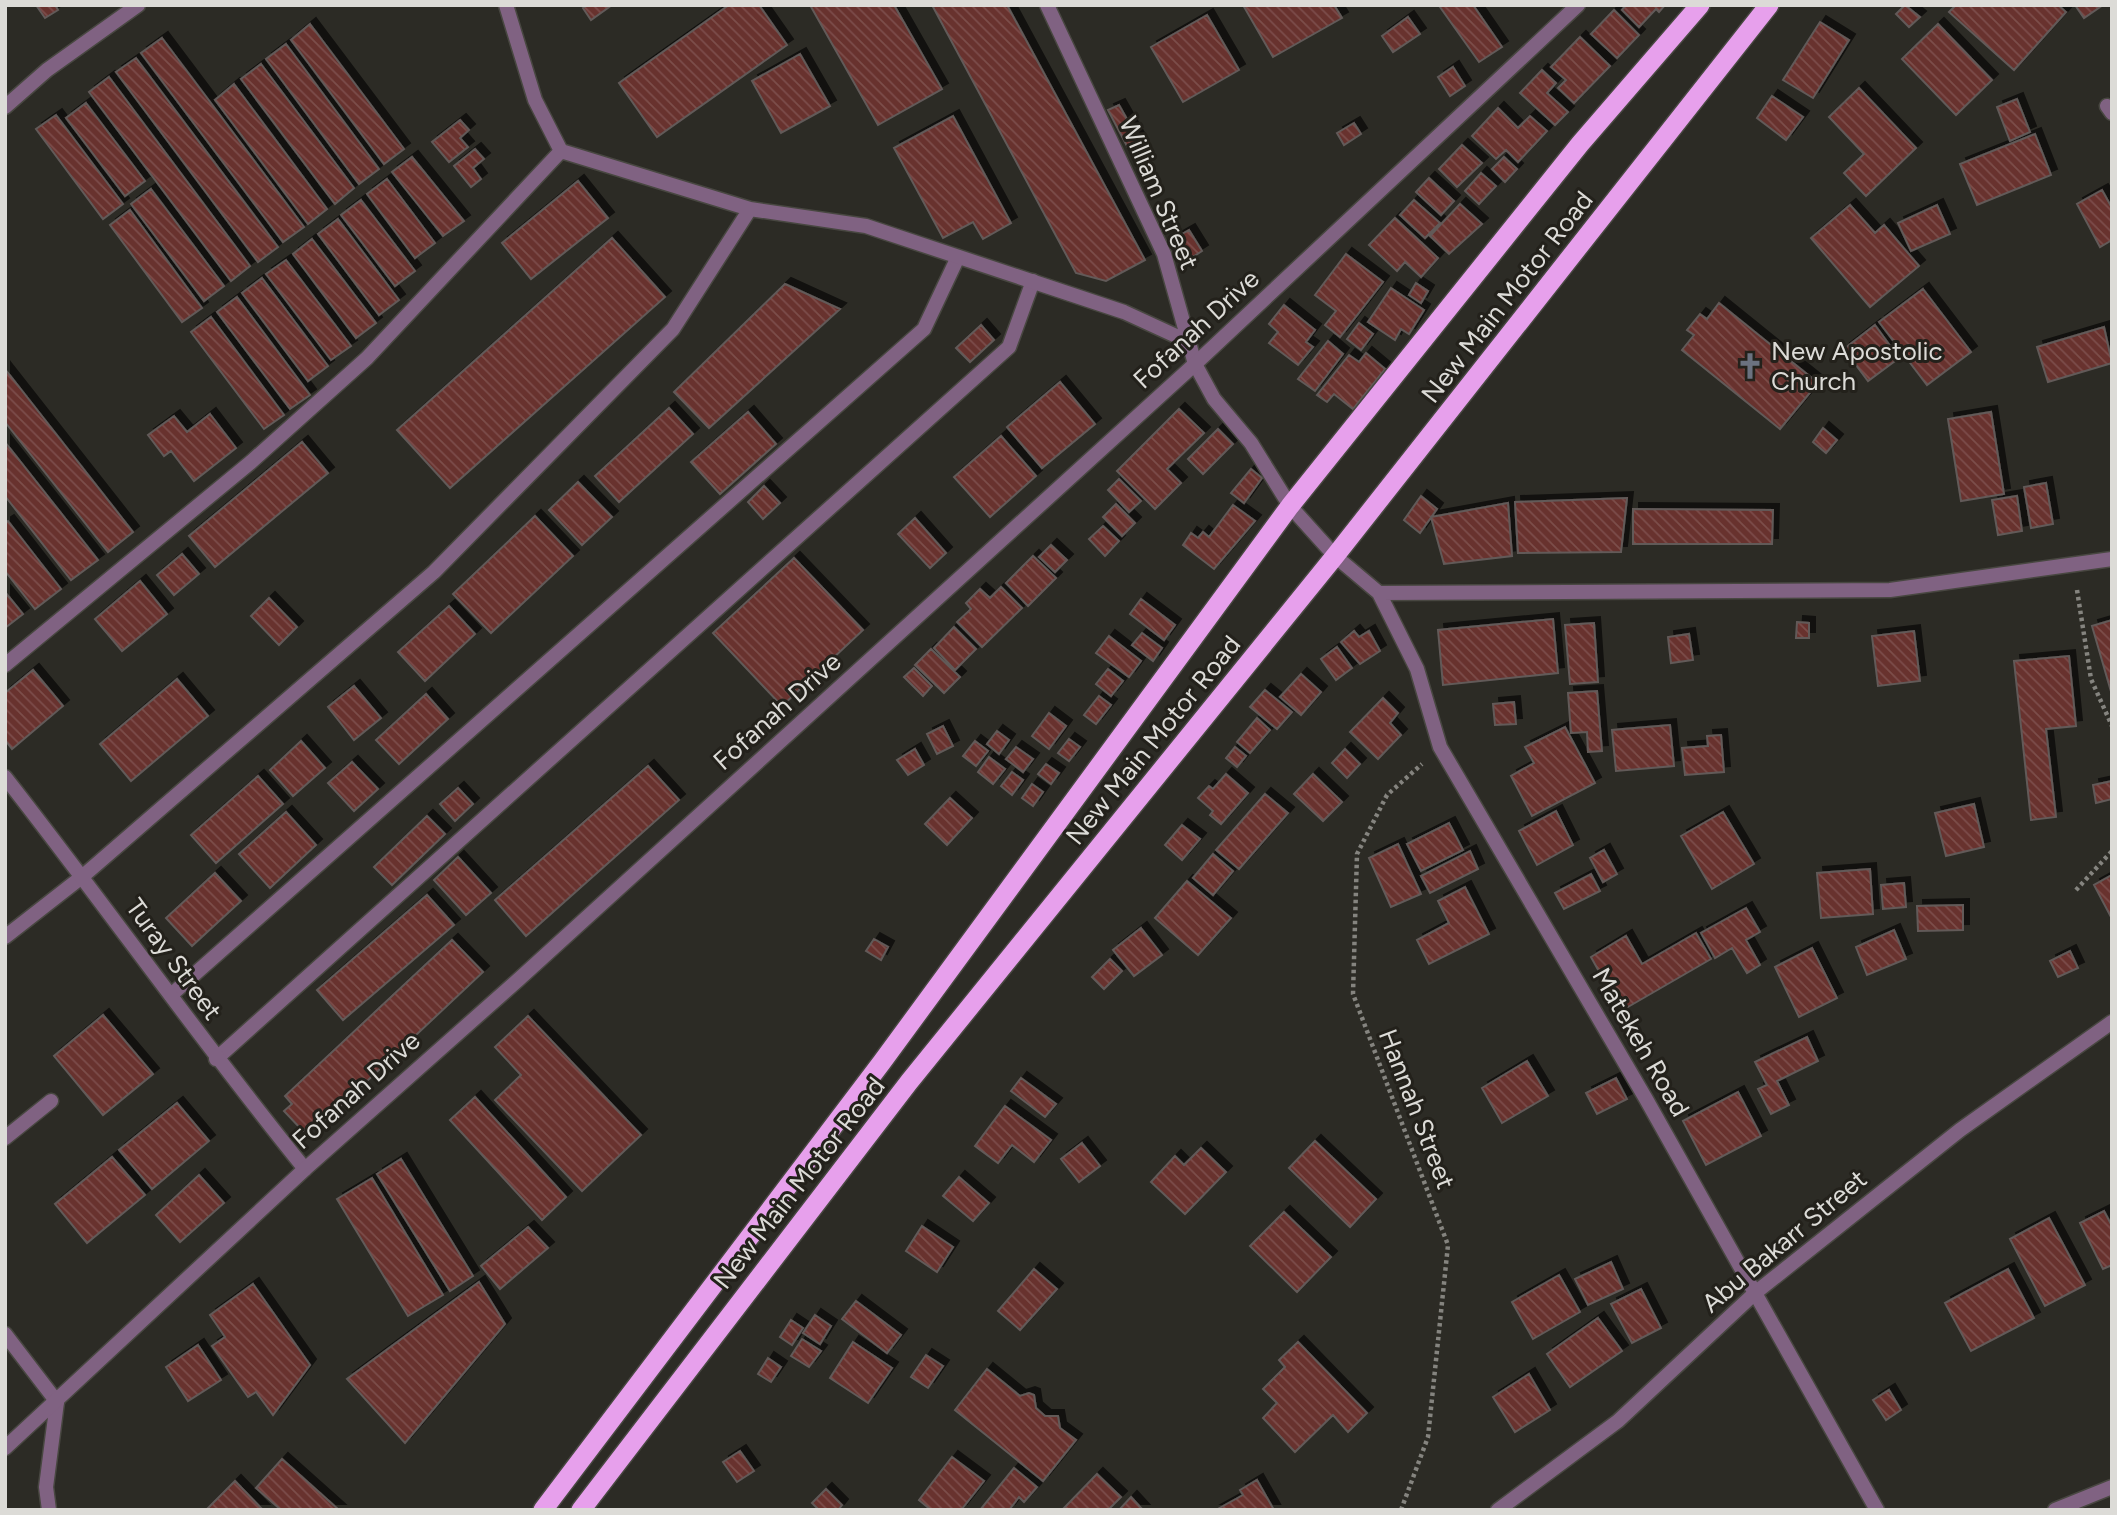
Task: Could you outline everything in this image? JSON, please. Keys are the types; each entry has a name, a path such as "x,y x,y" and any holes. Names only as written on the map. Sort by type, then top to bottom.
{"highway":[{"name":"New Main Motor Road","path":"543,1510 882,1062 1290,506 1580,144 1699,5"},
{"name":"New Main Motor Road","path":"581,1510 909,1082 1335,556 1769,5"}],"street":[{"path":"5,107 47,70 138,5"},
{"path":"506,5 535,100 561,151 750,209 866,226 1124,312 1187,341"},
{"name":"William Street","path":"1047,5 1164,254 1187,341 1195,364 1214,399 1251,443 1290,506 1335,556 1379,593"},
{"name":"Fofanah Drive","path":"5,1448 305,1169 1195,364 1578,5"},
{"path":"5,665 251,462 367,358 561,151"},
{"path":"5,937 83,876 434,572 673,329 750,209"},
{"path":"171,995 924,329 958,257"},
{"path":"216,1059 1009,348 1033,281"},
{"path":"1379,593 1890,590 2112,559"},
{"name":"Matekeh Road","path":"1379,593 1417,669 1440,747 1646,1099 1877,1510"},
{"name":"Turay Street","path":"5,777 83,876 216,1059 305,1169"},
{"name":"Abu Bakarr Street","path":"1498,1510 1618,1421 1755,1293 1960,1130 2112,1023"},
{"path":"5,1138 51,1101"},
{"path":"5,1334 57,1402 46,1487 49,1510"},
{"path":"2055,1510 2112,1487"}],"path":[{"path":"2073,565 2091,679 2112,726"},
{"name":"Hannah Street","path":"1401,1510 1428,1437 1448,1245 1353,994 1357,854 1387,795 1440,747"},
{"path":"2076,890 2112,851"}],"building":[{"path":"36,5 55,5 58,10 45,18"},
{"path":"588,5 612,5 591,20 583,8"},
{"path":"729,5 759,5 787,45 657,137 619,83"},
{"path":"810,5 894,5 942,89 878,125"},
{"path":"932,5 1007,5 1145,260 1106,281 1076,273"},
{"path":"1243,5 1334,5 1342,18 1273,57"},
{"path":"1473,5 1502,47 1479,62 1440,7"},
{"path":"1626,5 1665,5 1659,12 1656,9 1639,27 1622,10"},
{"path":"1905,5 1920,17 1909,27 1896,14"},
{"path":"1956,5 2058,5 2066,12 2014,70 1949,12"},
{"path":"2075,5 2103,5 2084,18"},
{"path":"1614,10 1639,35 1617,58 1591,34"},
{"path":"1207,15 1239,70 1183,102 1151,47"},
{"path":"1408,17 1420,34 1393,52 1382,36"},
{"path":"1820,22 1849,40 1813,98 1783,80"},
{"path":"310,24 404,149 384,164 291,40"},
{"path":"1938,24 1992,80 1956,115 1902,59"},
{"path":"1580,37 1610,66 1574,103 1558,88 1566,80 1551,67"},
{"path":"162,38 304,227 283,242 141,53"},
{"path":"286,44 379,169 359,184 266,59"},
{"path":"800,54 830,106 781,133 752,81"},
{"path":"136,58 278,247 258,262 116,72"},
{"path":"261,64 354,188 335,204 241,79"},
{"path":"1453,67 1465,86 1450,96 1438,77"},
{"path":"1542,70 1556,83 1547,93 1568,112 1555,125 1520,93"},
{"path":"109,77 250,266 231,281 89,92"},
{"path":"234,84 327,209 308,224 215,100"},
{"path":"1859,88 1916,148 1866,196 1844,173 1864,154 1829,117"},
{"path":"1772,96 1803,117 1786,140 1757,118"},
{"path":"2017,99 2030,132 2010,141 1997,107"},
{"path":"86,103 145,181 125,196 66,118"},
{"path":"1119,105 1140,142 1128,148 1108,110"},
{"path":"1498,108 1518,128 1530,116 1547,131 1518,162 1506,150 1496,159 1472,136"},
{"path":"56,115 123,204 103,219 36,129"},
{"path":"953,116 1011,223 983,239 973,222 943,238 894,148"},
{"path":"460,120 469,130 460,138 468,147 449,162 432,142"},
{"path":"1354,123 1361,134 1344,145 1337,133"},
{"path":"2035,134 2051,175 1977,205 1960,164"},
{"path":"1462,145 1482,163 1457,187 1439,169"},
{"path":"475,149 484,159 473,168 481,179 471,187 454,166"},
{"path":"412,157 464,221 443,236 392,172"},
{"path":"1504,157 1517,169 1505,182 1492,169"},
{"path":"1481,173 1496,186 1479,204 1465,191"},
{"path":"1429,178 1454,201 1441,215 1416,192"},
{"path":"387,179 435,243 415,258 367,194"},
{"path":"578,181 608,218 531,279 502,243"},
{"path":"151,189 224,286 204,301 131,204"},
{"path":"2102,190 2112,208 2112,240 2100,247 2077,204"},
{"path":"361,200 415,271 395,286 341,215"},
{"path":"1414,200 1440,223 1425,238 1400,215"},
{"path":"1460,204 1482,224 1449,254 1430,236"},
{"path":"1850,205 1875,233 1884,225 1919,266 1870,307 1811,238"},
{"path":"1937,205 1950,234 1911,251 1898,223"},
{"path":"130,210 202,308 182,322 110,225"},
{"path":"1395,218 1438,258 1421,277 1405,262 1397,271 1369,245"},
{"path":"338,219 399,300 379,315 318,234"},
{"path":"1189,230 1202,251 1188,260 1175,238"},
{"path":"612,238 665,297 450,488 397,430"},
{"path":"312,239 376,323 356,338 293,254"},
{"path":"1346,254 1383,282 1340,337 1325,325 1336,311 1315,295"},
{"path":"286,260 351,346 331,360 266,274"},
{"path":"262,278 328,366 308,381 242,293"},
{"path":"1416,283 1428,291 1421,303 1409,295"},
{"path":"785,284 840,309 709,428 674,392"},
{"path":"1391,288 1424,310 1409,334 1401,329 1395,340 1368,322"},
{"path":"1923,289 1971,352 1927,385 1879,322"},
{"path":"237,297 310,395 290,409 217,312"},
{"name":"New Apostolic Church","path":"1719,303 1818,383 1780,429 1682,350 1694,335 1687,330 1700,314 1707,319"},
{"path":"1284,305 1315,330 1306,342 1313,347 1298,365 1269,343 1278,332 1269,324"},
{"path":"211,317 284,415 264,429 191,332"},
{"path":"1359,323 1373,334 1361,350 1347,339"},
{"path":"981,325 994,340 970,362 956,348"},
{"path":"1875,325 1899,358 1868,381 1844,349"},
{"path":"2104,327 2112,363 2048,382 2037,347"},
{"path":"1328,341 1343,354 1315,391 1298,379"},
{"path":"1366,353 1385,369 1353,409 1334,394 1327,402 1317,395 1349,355 1359,362"},
{"path":"5,369 133,532 108,552 5,422"},
{"path":"1060,382 1095,424 1042,468 1007,427"},
{"path":"669,408 693,434 619,502 595,476"},
{"path":"1179,409 1204,433 1167,469 1181,483 1155,509 1117,471"},
{"path":"748,412 776,444 720,494 691,462"},
{"path":"1991,412 2004,494 1961,501 1948,419"},
{"path":"210,414 236,448 194,481 171,451 164,456 148,435 174,416 187,432"},
{"path":"1823,428 1837,440 1826,453 1813,442"},
{"path":"1218,429 1233,444 1203,474 1188,459"},
{"path":"1001,436 1036,476 990,517 954,477"},
{"path":"5,442 98,560 71,580 5,496"},
{"path":"302,442 328,473 215,567 189,536"},
{"path":"1251,469 1262,478 1244,503 1231,493"},
{"path":"1119,479 1141,501 1129,512 1108,490"},
{"path":"578,482 612,517 582,545 549,510"},
{"path":"2046,483 2053,524 2031,528 2024,487"},
{"path":"764,486 780,503 763,519 748,502"},
{"path":"1421,496 1437,509 1420,533 1404,520"},
{"path":"2017,496 2022,531 1998,535 1992,500"},
{"path":"1627,498 1621,552 1518,553 1515,502"},
{"path":"1508,503 1512,556 1444,564 1431,517"},
{"path":"1116,504 1135,523 1122,536 1103,517"},
{"path":"1233,505 1255,521 1214,569 1183,545 1191,533 1198,538 1203,532 1209,537"},
{"path":"1633,509 1773,510 1772,544 1633,544"},
{"path":"535,516 573,556 491,633 453,594"},
{"path":"915,518 946,553 930,568 898,534"},
{"path":"8,521 61,589 35,609 5,571 5,523"},
{"path":"1103,526 1119,541 1105,556 1089,539"},
{"path":"1051,545 1067,560 1055,572 1039,557"},
{"path":"182,554 199,574 174,595 157,575"},
{"path":"1033,556 1056,578 1028,606 1006,583"},
{"path":"794,558 863,630 782,706 713,633"},
{"path":"140,581 167,614 122,651 95,619"},
{"path":"1001,587 1022,608 982,647 957,622 971,609 966,603 980,589 990,598"},
{"path":"5,592 23,614 5,628"},
{"path":"269,598 297,627 279,645 251,616"},
{"path":"1141,599 1175,625 1164,640 1130,614"},
{"path":"449,606 475,634 425,681 398,652"},
{"path":"1553,619 1558,673 1443,685 1438,630"},
{"path":"2112,620 2112,695 2092,626"},
{"path":"1797,622 1809,623 1809,638 1796,638"},
{"path":"1594,623 1598,682 1570,684 1565,625"},
{"path":"954,627 976,649 955,670 934,648"},
{"path":"1354,631 1359,637 1369,631 1380,651 1360,664 1341,642"},
{"path":"1914,631 1920,681 1878,686 1872,636"},
{"path":"1142,633 1162,648 1153,661 1132,645"},
{"path":"1689,634 1693,660 1671,663 1668,637"},
{"path":"1109,636 1141,661 1129,677 1096,653"},
{"path":"1337,647 1352,668 1336,680 1321,659"},
{"path":"931,649 960,677 944,693 915,665"},
{"path":"2069,656 2076,726 2046,729 2056,817 2031,820 2014,661"},
{"path":"914,668 932,686 923,696 904,677"},
{"path":"1108,669 1123,681 1111,696 1096,684"},
{"path":"33,670 63,706 12,749 5,740 5,693"},
{"path":"1301,674 1321,692 1301,715 1280,697"},
{"path":"177,679 208,716 131,781 100,744"},
{"path":"354,686 381,718 354,740 328,707"},
{"path":"1265,690 1292,712 1277,729 1250,707"},
{"path":"1597,691 1602,751 1588,752 1587,732 1571,733 1568,693"},
{"path":"426,694 448,719 399,764 376,740"},
{"path":"1099,696 1111,705 1096,724 1084,715"},
{"path":"1383,698 1398,713 1390,723 1401,735 1378,759 1350,732"},
{"path":"1514,702 1516,724 1495,725 1493,704"},
{"path":"1049,713 1066,726 1049,749 1032,736"},
{"path":"1257,718 1270,730 1250,753 1237,742"},
{"path":"1670,725 1674,766 1616,771 1612,730"},
{"path":"943,726 953,746 937,754 927,734"},
{"path":"1565,727 1595,783 1532,816 1511,776 1534,763 1525,747"},
{"path":"997,731 1009,740 999,754 987,744"},
{"path":"1721,735 1724,772 1685,775 1682,748 1708,746 1707,736"},
{"path":"1069,739 1080,747 1069,761 1058,753"},
{"path":"301,741 325,768 293,796 270,770"},
{"path":"975,741 988,751 976,766 963,756"},
{"path":"1016,747 1033,759 1023,772 1006,759"},
{"path":"1235,747 1246,756 1237,767 1226,758"},
{"path":"915,749 924,765 908,775 897,760"},
{"path":"1345,749 1360,764 1347,778 1332,763"},
{"path":"989,757 1005,769 993,784 978,772"},
{"path":"352,762 378,789 354,811 328,783"},
{"path":"1046,764 1059,773 1051,784 1038,774"},
{"path":"648,766 679,800 526,936 495,900"},
{"path":"1012,772 1023,780 1012,795 1001,786"},
{"path":"1226,774 1248,793 1221,824 1210,815 1213,811 1198,798 1209,786 1213,789"},
{"path":"1313,774 1342,802 1323,821 1294,794"},
{"path":"258,776 283,804 216,863 191,835"},
{"path":"2112,781 2112,799 2096,803 2093,785"},
{"path":"1032,784 1043,792 1033,806 1022,798"},
{"path":"458,788 473,804 455,821 440,804"},
{"path":"1265,794 1288,813 1239,869 1216,850"},
{"path":"950,798 972,818 947,845 925,824"},
{"path":"1974,804 1984,847 1946,856 1935,813"},
{"path":"1556,811 1573,845 1537,865 1519,831"},
{"path":"286,812 316,845 270,888 239,854"},
{"path":"1723,812 1754,864 1712,889 1681,836"},
{"path":"427,816 445,834 392,885 374,867"},
{"path":"1449,823 1463,850 1421,871 1407,844"},
{"path":"1182,825 1200,839 1182,860 1165,845"},
{"path":"1398,844 1421,894 1391,907 1369,858"},
{"path":"1604,850 1617,874 1603,882 1590,858"},
{"path":"1470,851 1478,869 1430,893 1421,876"},
{"path":"1213,854 1233,871 1213,895 1193,878"},
{"path":"458,857 491,893 466,915 434,880"},
{"path":"1870,869 1873,914 1821,918 1817,873"},
{"path":"215,873 241,901 192,946 166,918"},
{"path":"1591,874 1600,891 1564,909 1555,893"},
{"path":"2112,875 2112,917 2111,917 2094,885"},
{"path":"1187,881 1231,918 1198,955 1155,918"},
{"path":"1904,883 1906,907 1883,909 1881,885"},
{"path":"1465,887 1489,934 1429,964 1417,940 1449,923 1438,901"},
{"path":"427,895 454,925 343,1020 317,990"},
{"path":"1963,905 1963,930 1918,931 1917,906"},
{"path":"1746,908 1760,932 1746,940 1760,965 1747,973 1732,948 1715,958 1701,933"},
{"path":"1141,928 1162,955 1134,976 1113,950"},
{"path":"1894,930 1906,959 1867,975 1856,947"},
{"path":"1696,933 1711,959 1621,1011 1591,957 1626,936 1642,964"},
{"path":"874,939 888,947 881,960 866,951"},
{"path":"452,940 483,972 316,1129 311,1123 303,1131 284,1111 292,1104 285,1096"},
{"path":"1812,948 1837,998 1799,1017 1775,967"},
{"path":"2070,951 2078,968 2058,977 2050,961"},
{"path":"1110,959 1122,971 1104,989 1092,977"},
{"path":"103,1015 153,1074 103,1115 54,1056"},
{"path":"528,1016 641,1135 582,1191 495,1100 521,1075 495,1047"},
{"path":"1807,1037 1818,1061 1777,1081 1789,1105 1771,1114 1758,1089 1767,1085 1755,1062"},
{"path":"1527,1061 1548,1096 1502,1123 1482,1088"},
{"path":"1021,1078 1056,1104 1045,1117 1011,1091"},
{"path":"1616,1078 1627,1099 1597,1114 1586,1093"},
{"path":"1738,1092 1761,1136 1706,1165 1683,1121"},
{"path":"475,1097 566,1197 542,1220 450,1120"},
{"path":"177,1103 209,1141 152,1189 119,1150"},
{"path":"1005,1106 1051,1140 1034,1162 1012,1145 998,1163 975,1146"},
{"path":"1315,1141 1376,1199 1350,1227 1289,1168"},
{"path":"1082,1143 1100,1166 1079,1182 1061,1159"},
{"path":"1201,1148 1226,1172 1185,1214 1151,1182 1175,1156 1184,1165"},
{"path":"112,1157 145,1195 87,1243 55,1204"},
{"path":"401,1159 473,1276 450,1291 377,1174"},
{"path":"199,1175 224,1203 180,1242 156,1215"},
{"path":"959,1177 989,1203 973,1221 943,1196"},
{"path":"372,1178 443,1295 408,1316 337,1199"},
{"path":"2104,1211 2112,1226 2112,1265 2103,1269 2080,1223"},
{"path":"1284,1212 1331,1257 1297,1292 1250,1246"},
{"path":"2049,1218 2085,1285 2045,1306 2010,1239"},
{"path":"922,1226 953,1247 937,1272 906,1251"},
{"path":"528,1227 548,1248 500,1289 481,1266"},
{"path":"1611,1262 1623,1289 1588,1305 1575,1279"},
{"path":"1034,1269 1057,1289 1020,1330 998,1311"},
{"path":"2008,1269 2034,1318 1971,1351 1945,1303"},
{"path":"1559,1275 1580,1312 1533,1339 1512,1302"},
{"path":"479,1282 505,1324 405,1443 347,1379"},
{"path":"253,1284 310,1365 273,1415 256,1392 248,1397 212,1346 225,1337 210,1315"},
{"path":"1641,1289 1661,1328 1632,1343 1611,1304"},
{"path":"856,1301 901,1335 887,1353 842,1319"},
{"path":"815,1315 831,1326 820,1344 803,1333"},
{"path":"1598,1318 1622,1351 1570,1387 1547,1354"},
{"path":"791,1320 803,1328 792,1345 780,1337"},
{"path":"802,1339 821,1351 809,1367 791,1356"},
{"path":"853,1342 892,1368 868,1403 830,1378"},
{"path":"1298,1342 1367,1413 1348,1432 1333,1415 1295,1452 1263,1418 1277,1403 1263,1389 1285,1367 1279,1360"},
{"path":"198,1345 221,1380 188,1401 166,1367"},
{"path":"926,1355 943,1366 928,1388 911,1377"},
{"path":"768,1358 781,1367 771,1382 758,1374"},
{"path":"987,1369 1020,1396 1029,1393 1034,1395 1036,1408 1045,1416 1058,1416 1060,1428 1076,1440 1043,1481 955,1410"},
{"path":"1529,1374 1550,1410 1515,1432 1493,1397"},
{"path":"1889,1390 1901,1410 1886,1420 1873,1400"},
{"path":"740,1451 754,1471 737,1482 723,1462"},
{"path":"952,1457 984,1481 961,1510 931,1510 919,1500"},
{"path":"282,1459 339,1510 281,1510 256,1488"},
{"path":"1014,1468 1037,1487 1024,1502 1019,1497 1009,1510 980,1510"},
{"path":"1097,1474 1121,1497 1108,1510 1066,1510 1064,1508"},
{"path":"1257,1480 1274,1510 1216,1510 1243,1495 1240,1490"},
{"path":"235,1481 263,1510 206,1510"},
{"path":"826,1489 842,1505 838,1510 819,1510 812,1503"},
{"path":"1131,1497 1143,1510 1119,1510"}],"place":[{"name":"New Apostolic Church","path":"1750,366"}]}
